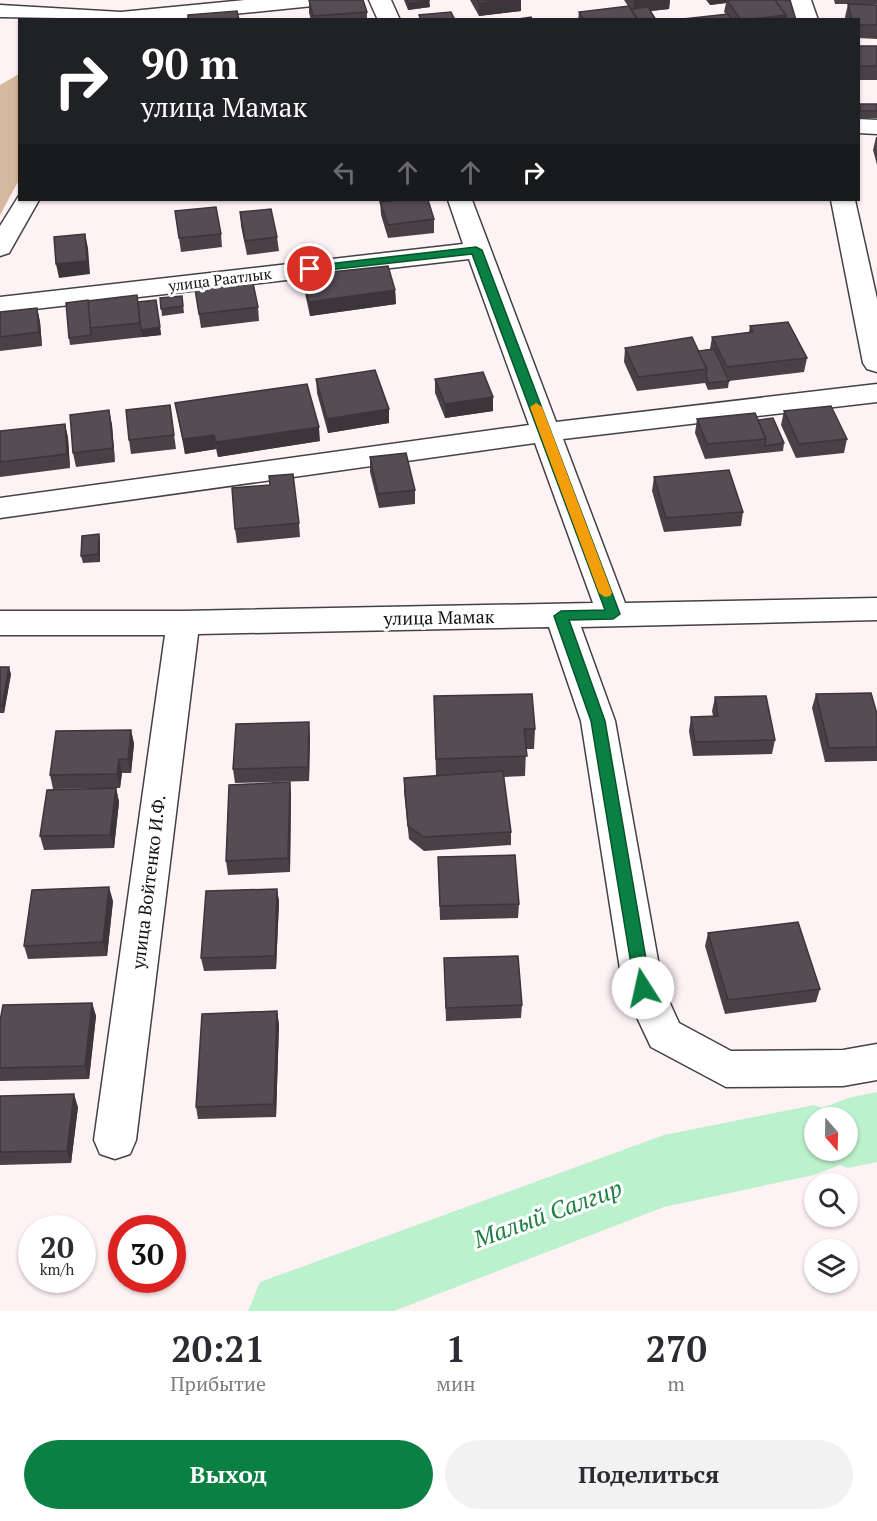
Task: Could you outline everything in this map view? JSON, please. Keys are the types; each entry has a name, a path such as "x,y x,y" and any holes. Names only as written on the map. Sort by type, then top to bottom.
{"street":[{"path":"0,11 124,12 314,0"},
{"path":"380,0 388,18"},
{"path":"800,0 806,18"},
{"path":"860,126 877,127"},
{"path":"0,248 26,201"},
{"path":"460,201 476,250 613,614"},
{"path":"843,201 877,363"},
{"name":"улица Раатлык","path":"0,305 476,250"},
{"path":"0,508 546,432 877,393"},
{"name":"улица Мамак","path":"0,623 183,623 877,609"},
{"path":"561,616 598,721 643,988 665,1035 726,1069 843,1068 877,1062"},
{"name":"улица Войтенко И.Ф.","path":"116,1140 183,623"}],"shaded area":[{"path":"18,75 18,182 0,215 0,85"}],"building":[{"path":"309,0 363,0 367,12 313,16"},
{"path":"407,0 429,0 429,1 408,3"},
{"path":"477,0 504,0 479,3"},
{"path":"727,0 775,0 786,15 759,18 740,18"},
{"path":"775,0 790,0 795,18 786,18"},
{"path":"848,4 877,5 877,25 860,25 860,18 852,18"},
{"path":"629,6 637,18 583,18 579,12"},
{"path":"648,7 655,18 637,18 631,9"},
{"path":"237,11 239,18 188,18 188,15"},
{"path":"451,12 454,18 420,18 419,15"},
{"path":"728,14 731,18 692,18"},
{"path":"860,46 877,46 877,66 860,66"},
{"path":"860,104 877,104 877,111 861,111"},
{"path":"428,201 434,219 388,225 380,202"},
{"path":"216,207 221,234 179,238 175,211"},
{"path":"271,209 277,237 245,241 240,212"},
{"path":"85,234 87,261 56,264 54,237"},
{"path":"388,266 395,290 309,302 303,275"},
{"path":"253,283 258,307 199,314 195,289"},
{"path":"137,295 140,323 90,328 88,301"},
{"path":"182,296 183,306 161,309 160,298"},
{"path":"88,300 91,335 69,338 66,303"},
{"path":"156,300 160,327 141,330 138,302"},
{"path":"37,308 39,332 0,337 0,312"},
{"path":"788,322 807,358 727,367 712,337 753,332 750,326"},
{"path":"692,337 707,369 638,377 625,348"},
{"path":"714,349 729,381 709,383 706,376 707,369 698,351"},
{"path":"375,370 389,409 327,419 316,379"},
{"path":"483,372 493,397 445,404 435,379"},
{"path":"307,384 319,427 216,442 214,435 183,439 175,403"},
{"path":"170,405 174,435 129,440 126,410"},
{"path":"831,406 847,439 799,444 784,411"},
{"path":"109,410 113,448 73,453 70,415"},
{"path":"755,413 766,439 707,444 697,419"},
{"path":"773,418 784,443 765,446 766,439 758,420"},
{"path":"65,424 67,454 0,462 0,431"},
{"path":"406,453 415,490 378,494 370,457"},
{"path":"729,470 743,512 666,518 654,477"},
{"path":"293,474 299,523 235,529 232,488 270,485 269,476"},
{"path":"99,534 98,554 81,556 82,536"},
{"path":"0,667 9,667 2,706 0,706"},
{"path":"871,693 877,714 877,747 829,748 816,694"},
{"path":"532,694 535,729 524,729 527,756 436,759 434,696"},
{"path":"766,696 775,740 695,742 691,717 718,716 715,697"},
{"path":"309,722 308,767 233,769 236,724"},
{"path":"131,730 128,759 119,759 117,774 50,775 56,731"},
{"path":"503,771 511,832 424,837 408,826 404,778"},
{"path":"290,782 288,858 226,861 229,785"},
{"path":"116,788 110,835 40,836 47,790"},
{"path":"515,855 519,904 440,906 438,857"},
{"path":"109,887 103,942 24,946 32,890"},
{"path":"277,889 275,956 201,958 206,891"},
{"path":"798,922 820,989 728,1000 708,933"},
{"path":"518,956 522,1005 446,1008 444,958"},
{"path":"92,1003 85,1066 0,1068 0,1021 3,1005"},
{"path":"277,1011 274,1104 196,1107 202,1014"},
{"path":"74,1094 67,1151 0,1152 0,1096"}],"waterway":[{"name":"Малый Салгир","path":"858,1131 877,1127"},
{"name":"Малый Салгир","path":"289,1311 664,1171 804,1142"}],"slow traffic":[{"path":"536,407 605,593"}],"route":[{"path":"310,269 476,250 613,614 561,616 598,721 643,988"}]}
